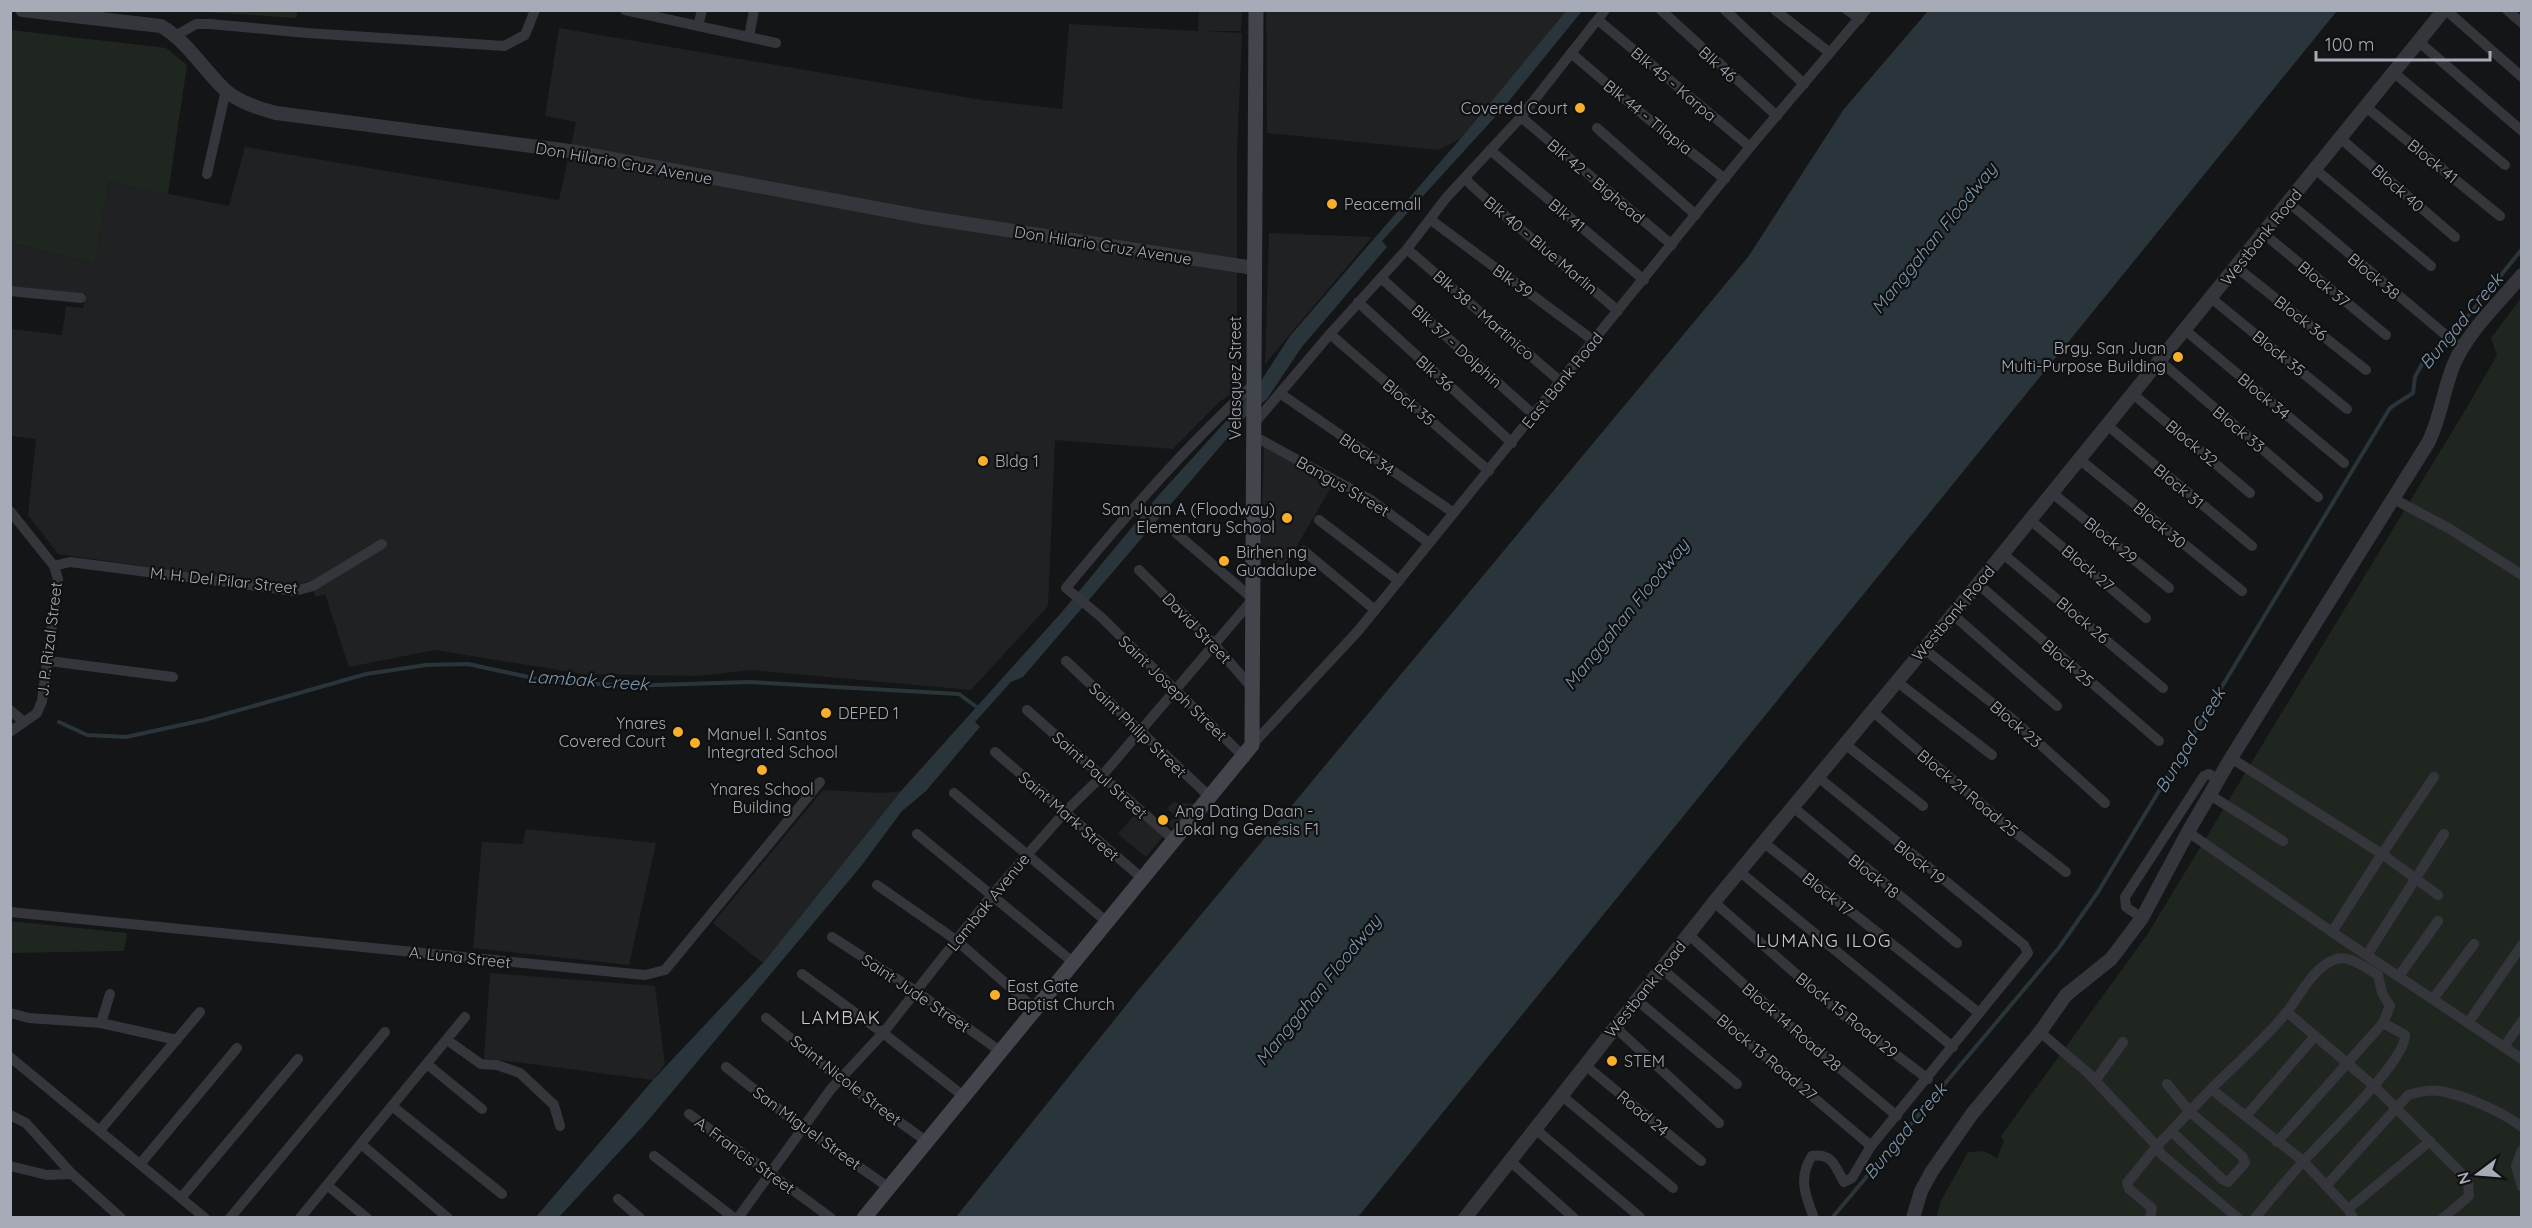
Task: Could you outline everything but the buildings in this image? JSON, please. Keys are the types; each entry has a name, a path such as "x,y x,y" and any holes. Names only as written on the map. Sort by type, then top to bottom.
{"main road":[{"name":"Velasquez Street","path":"1249,752 1253,599 1252,386 1256,10"},
{"path":"864,1218 962,1095 1249,752"}],"street":[{"name":"Don Hilario Cruz Avenue","path":"22,10 161,26 177,35 226,90 252,106 276,113 570,152 922,217 1254,268"},
{"path":"177,35 196,24 210,24 504,46 525,35 535,10"},
{"path":"625,10 654,14 776,43"},
{"path":"698,26 702,10"},
{"path":"749,38 754,10"},
{"path":"1252,431 1330,334 1407,249 1446,198 1521,117 1605,10"},
{"name":"Blk 46","path":"1661,10 1777,116"},
{"path":"1725,10 1804,84"},
{"path":"1775,10 1830,52"},
{"path":"1847,10 1863,15"},
{"path":"2445,10 2522,77"},
{"name":"Westbank Road","path":"1466,1217 1714,902 1951,613 1978,584 2445,10"},
{"path":"2507,10 2522,23"},
{"name":"East Bank Road","path":"1249,752 1375,610 1750,147 1863,15"},
{"name":"Blk 45 - Karpa","path":"1598,20 1750,147"},
{"path":"2418,41 2522,131"},
{"name":"Blk 44 - Tilapia","path":"1571,53 1646,117 1725,179"},
{"path":"2393,72 2505,165"},
{"path":"207,174 226,90"},
{"name":"Block 41","path":"2366,107 2500,216"},
{"name":"Blk 42 - Bighead","path":"1521,117 1672,245"},
{"path":"1597,128 1696,215"},
{"name":"Block 40","path":"2340,138 2456,237"},
{"name":"Blk 41","path":"1491,150 1644,280"},
{"path":"2315,169 2431,266"},
{"name":"Blk 40 - Blue Marlin","path":"1465,179 1493,206 1543,245 1618,311"},
{"name":"Block 38","path":"2289,202 2458,345"},
{"name":"Blk 39","path":"1431,220 1594,341"},
{"name":"Block 37","path":"2263,233 2386,334"},
{"name":"Blk 38 - Martinico","path":"1407,249 1561,382"},
{"name":"Block 36","path":"2236,267 2366,370"},
{"path":"1913,1218 1921,1191 1932,1171 1972,1114 2040,1032 2066,995 2111,959 2142,918 2231,758 2394,499 2438,424 2458,345 2522,275"},
{"name":"Blk 37 - Dolphin","path":"1381,278 1534,415"},
{"path":"10,291 81,298"},
{"name":"Block 35","path":"2211,298 2347,408"},
{"name":"Blk 36","path":"1358,302 1512,443"},
{"name":"Block 34","path":"2185,330 2344,463"},
{"name":"Block 35","path":"1330,334 1489,471"},
{"name":"Block 33","path":"2160,361 2318,497"},
{"name":"Saint Joseph Street","path":"1249,752 1175,688 1070,590 1119,524 1223,412 1252,386"},
{"name":"Block 32","path":"2133,393 2250,493"},
{"name":"Block 34","path":"1281,394 1454,513"},
{"name":"Block 31","path":"2106,425 2252,546"},
{"name":"Bangus Street","path":"1252,431 1366,496 1430,543"},
{"name":"Block 30","path":"2079,459 2242,591"},
{"name":"Block 29","path":"2051,492 2169,588"},
{"path":"2394,499 2442,524 2522,575"},
{"name":"J. P. Rizal Street","path":"10,511 54,567 58,579 42,701 37,713 10,732"},
{"name":"Block 27","path":"2029,519 2146,618"},
{"path":"1319,520 1399,581"},
{"path":"1176,533 1253,599"},
{"name":"M. H. Del Pilar Street","path":"54,567 70,562 295,591 313,586 382,544"},
{"path":"1304,551 1375,610"},
{"name":"Block 26","path":"2002,553 2163,688"},
{"name":"David Street","path":"1139,570 1213,643 1252,688"},
{"name":"Block 25","path":"1978,584 2159,741"},
{"name":"Lambak Avenue","path":"736,1218 840,1079 917,992 992,895 1064,813 1101,777 1138,730 1253,599"},
{"path":"1951,613 2057,706"},
{"name":"Block 23","path":"1923,648 2011,718 2105,803"},
{"path":"49,660 173,677"},
{"name":"Saint Philip Street","path":"1066,660 1211,798"},
{"path":"1896,681 1992,756"},
{"path":"10,710 24,722"},
{"name":"Saint Paul Street","path":"1027,710 1174,840"},
{"name":"Block 21 Road 25","path":"1872,711 2008,827 2066,872"},
{"path":"1845,744 1923,806"},
{"name":"Saint Mark Street","path":"995,752 1143,879"},
{"path":"2231,758 2382,854 2438,895"},
{"path":"2142,918 2126,907 2126,897 2204,776 2209,774 2219,780"},
{"name":"Block 19","path":"1818,777 2024,945 2028,957 1979,1013"},
{"path":"2332,932 2434,777"},
{"name":"A. Luna Street","path":"10,912 645,975 657,974 665,970 820,782"},
{"path":"954,793 1107,922"},
{"path":"2210,795 2283,841"},
{"name":"Block 18","path":"1793,807 1957,943"},
{"path":"2188,832 2522,1059"},
{"path":"916,834 1074,963"},
{"path":"2367,955 2444,834"},
{"name":"Block 17","path":"1763,842 1979,1013"},
{"path":"1740,872 1953,1047"},
{"path":"877,885 956,940 1035,1009"},
{"name":"Block 15 Road 29","path":"1714,902 1837,1010 1928,1079"},
{"path":"2399,976 2438,921"},
{"name":"Block 14 Road 28","path":"1689,935 1801,1036 1897,1116"},
{"name":"Saint Jude Street","path":"832,937 917,992 1000,1051"},
{"path":"2433,999 2474,944"},
{"path":"2468,1023 2522,945"},
{"path":"2150,1218 2152,1208 2129,1189 2127,1183 2157,1146 2287,1012 2304,987 2325,965 2337,959 2348,958 2378,975 2382,993 2390,1006 2383,1023 2277,1142"},
{"name":"Block 13 Road 27","path":"1662,969 1871,1146"},
{"path":"802,974 962,1095"},
{"path":"101,1023 110,994"},
{"path":"1638,1001 1737,1084"},
{"path":"101,1129 200,1012"},
{"path":"2287,1012 2374,1086 2468,1180 2469,1196 2443,1218"},
{"path":"10,1013 29,1018 101,1023 177,1040"},
{"path":"1814,1218 1805,1196 1803,1179 1806,1166 1812,1156 1825,1156 1832,1161 1839,1169 1841,1179 1847,1182 1871,1146 1928,1079 1979,1013"},
{"path":"300,1218 465,1017"},
{"name":"Saint Nicole Street","path":"766,1018 840,1079 926,1141"},
{"path":"2504,1047 2522,1021"},
{"path":"2255,1218 2303,1161 2374,1086 2406,1040 2405,1035 2383,1023"},
{"path":"1615,1027 1719,1123"},
{"path":"230,1218 385,1032"},
{"path":"2040,1032 2096,1081 2157,1146 2161,1154 2238,1218"},
{"path":"2246,1116 2315,1036"},
{"path":"447,1040 481,1064 497,1065 520,1073 554,1104 560,1126"},
{"path":"2096,1081 2123,1042"},
{"path":"141,1164 237,1048"},
{"path":"10,1057 101,1129 205,1218"},
{"path":"181,1197 298,1059"},
{"path":"427,1064 482,1109"},
{"name":"Road 24","path":"1585,1065 1701,1161"},
{"name":"San Miguel Street","path":"726,1067 804,1128 888,1187"},
{"path":"2167,1084 2190,1112 2241,1156 2245,1162 2243,1168 2228,1182 2222,1179 2172,1132"},
{"path":"2211,1089 2303,1161 2351,1213 2430,1142"},
{"path":"2326,1186 2408,1095 2424,1090 2441,1091 2501,1113 2522,1127"},
{"path":"1561,1095 1673,1188"},
{"path":"392,1106 502,1194"},
{"name":"A. Francis Street","path":"689,1113 831,1218"},
{"path":"10,1115 26,1123 72,1174 122,1218"},
{"path":"1534,1128 1640,1217"},
{"path":"361,1144 448,1218"},
{"path":"2522,1150 2516,1166 2522,1187"},
{"path":"654,1156 736,1218"},
{"path":"1510,1161 1574,1218"},
{"path":"10,1166 47,1175 72,1174"},
{"path":"327,1185 368,1218"},
{"path":"618,1199 640,1218"}],"shaded area":[{"path":"1266,10 1566,11 1461,138 1439,150 1267,133"},
{"path":"190,11 298,11 296,18"},
{"path":"1199,11 1242,11 1241,31 1205,31 1242,33 1237,152 1237,390 1219,402 1173,449 1055,440 1048,606 971,690 751,670 698,676 583,674 435,650 349,667 325,594 316,597 308,581 294,587 58,554 28,515 36,439 11,436 11,329 62,335 66,306 83,308 86,294 11,286 11,243 95,263 109,182 229,206 245,147 559,200 576,122 545,116 559,28 976,99 1062,109 1069,24 1198,31"},
{"path":"11,30 166,48 187,65 168,194 109,182 95,263 11,243"},
{"path":"1269,233 1372,237 1265,364"},
{"path":"2521,298 2521,1217 1936,1218 1941,1201 1968,1152 1984,1151 1997,1158 2004,1141 2001,1136 2147,935 2467,407 2497,355 2491,338"},
{"name":"San Juan A (Floodway) Elementary School","path":"1264,445 1333,484 1284,568 1261,553"},
{"path":"823,790 882,793 901,791 763,963 713,923"},
{"path":"1173,802 1196,804 1175,830 1168,824 1175,816 1167,809"},
{"path":"1137,812 1164,835 1146,857 1118,834"},
{"path":"526,829 656,843 629,965 473,948 482,842 523,844"},
{"path":"10,921 127,933 124,951 11,953"},
{"path":"490,973 655,986 665,1064 653,1080 484,1058"}],"water":[{"path":"1566,11 1582,11 1505,106 1382,241 1387,247 1301,348 1267,399 1248,414 1023,677 1011,682 975,722 980,727 926,791 902,811 862,865 646,1123 559,1217 535,1218 653,1080 763,963 901,791 1061,613 1157,497 1257,387 1290,336 1461,138"},
{"name":"Manggahan Floodway","path":"1928,11 2337,11 1358,1217 956,1217 1140,988 1748,257 1844,109"}],"waterway":[{"name":"Bungad Creek","path":"1832,1218 2058,949 2098,892 2390,408 2413,393 2415,377 2422,364 2464,321 2522,249"},
{"name":"Lambak Creek","path":"59,722 87,735 126,737 204,720 366,674 426,665 468,664 542,680 625,686 749,682 959,694 978,708"}],"place":[{"name":"Covered Court","path":"1580,108"},
{"name":"Peacemall","path":"1332,204"},
{"name":"Brgy. San Juan Multi-Purpose Building","path":"2178,357"},
{"name":"Bldg 1","path":"983,461"},
{"name":"San Juan A (Floodway) Elementary School","path":"1287,518"},
{"name":"Birhen ng Guadalupe","path":"1224,561"},
{"name":"DEPED 1","path":"826,713"},
{"name":"Ynares Covered Court","path":"678,732"},
{"name":"Manuel I. Santos Integrated School","path":"695,743"},
{"name":"Ynares School Building","path":"762,770"},
{"name":"Ang Dating Daan - Lokal ng Genesis F1","path":"1163,820"},
{"name":"East Gate Baptist Church","path":"995,995"},
{"name":"STEM","path":"1612,1061"}],"district":[{"name":"LUMANG ILOG","path":"1824,940"},
{"name":"LAMBAK","path":"841,1017"}]}
